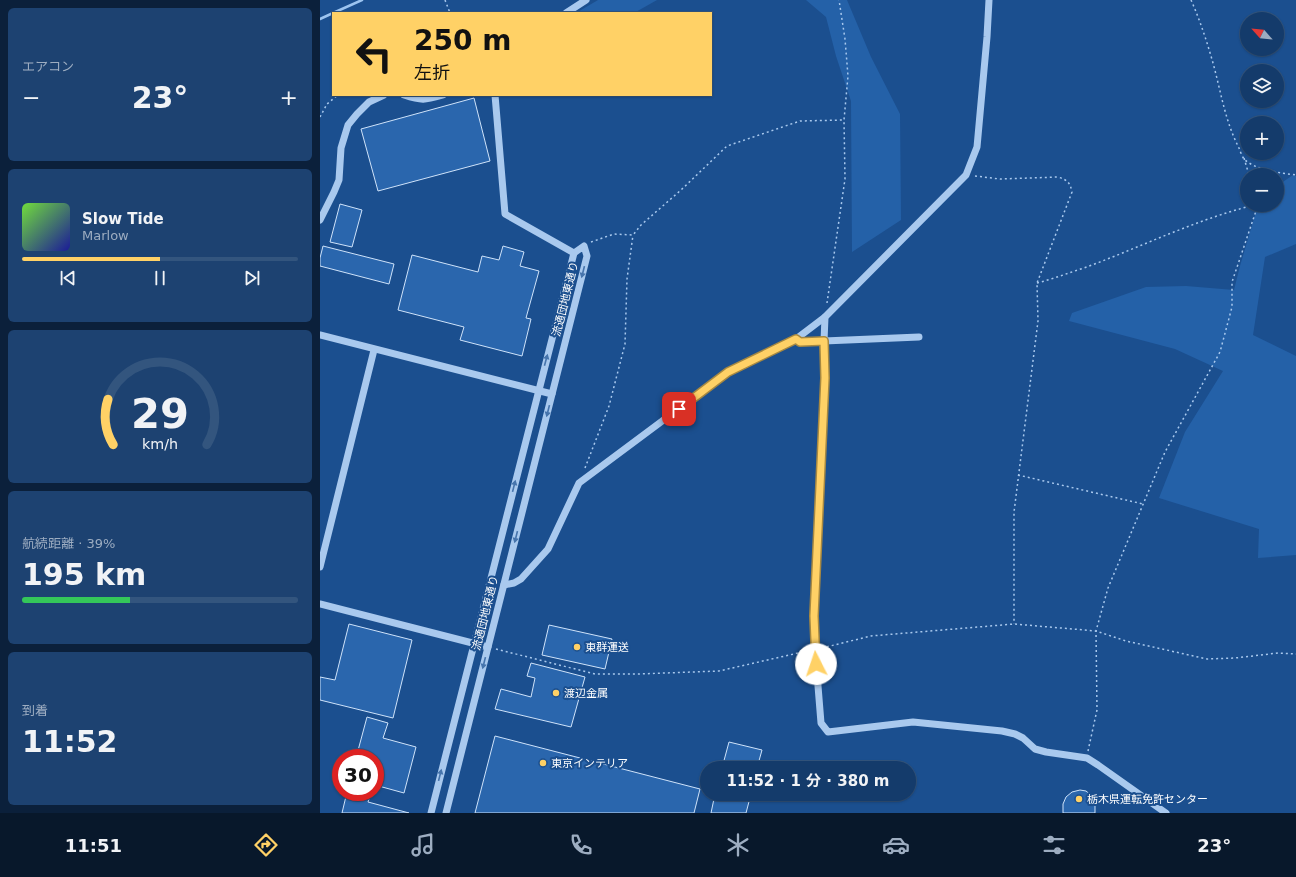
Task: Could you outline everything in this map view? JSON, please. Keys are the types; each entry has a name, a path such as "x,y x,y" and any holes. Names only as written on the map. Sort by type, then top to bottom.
{"street":[{"path":"568,12 586,0"},
{"path":"504,585 514,583 521,578 548,549 579,483 728,372 796,339 825,317 966,175 978,147 987,37 988,0"},
{"path":"320,220 339,180 341,148 348,125 369,102 382,96"},
{"path":"407,96 418,100 426,100 440,96"},
{"path":"495,96 505,214 574,253"},
{"name":"流通団地東通り","path":"431,813 574,253 584,246 587,256 446,813"},
{"path":"825,317 825,378 814,608 815,649 821,723 828,732 913,722 1002,731 1015,734 1023,738 1035,749 1087,758 1166,813"},
{"path":"320,335 374,350 552,394"},
{"path":"796,339 800,342 919,337"},
{"path":"320,567 374,350"},
{"path":"320,604 488,647"}],"path":[{"path":"445,0 450,12"},
{"path":"825,317 845,179 844,120 848,76 845,39 839,0"},
{"path":"1191,0 1214,64 1227,118 1234,139 1240,150"},
{"path":"320,117 327,104 337,96"},
{"path":"584,470 609,406 625,344 627,279 633,235 641,225 681,190 727,146 800,121 844,120"},
{"path":"1247,160 1263,168 1296,175"},
{"path":"966,175 1000,178 1058,177 1066,180 1070,184 1072,192 1037,283 1038,321 1014,512 1014,624"},
{"path":"1037,283 1050,280 1240,208"},
{"path":"1087,758 1097,710 1096,631 1108,588 1165,452 1220,352 1232,307 1232,282 1256,212"},
{"path":"584,246 590,242 614,234 633,235"},
{"path":"1018,475 1144,504"},
{"path":"488,647 595,674 719,671 871,636 1014,624 1096,631 1126,642 1207,659 1278,652 1296,654"}],"shaded area":[{"path":"598,0 657,0 636,12 578,12"},
{"path":"806,0 847,0 871,57 900,114 901,220 852,252 851,101 836,56 826,17"},
{"path":"1293,175 1296,176 1296,244 1265,257 1253,335 1296,356 1296,555 1258,558 1259,529 1159,498 1185,432 1223,371 1175,349 1069,321 1072,313 1146,287 1186,286 1234,290 1256,212 1284,212 1284,181"}],"building":[{"path":"474,98 490,161 378,191 361,129"},
{"path":"340,204 362,210 352,247 330,242"},
{"path":"323,246 394,264 389,284 320,266"},
{"path":"503,246 524,252 520,266 539,271 526,318 531,319 522,356 460,340 464,327 398,310 412,255 478,272 482,256 499,260"},
{"path":"349,624 412,640 393,718 320,700 320,677 335,680"},
{"name":"東群運送","path":"549,625 612,639 605,669 542,655"},
{"name":"渡辺金属","path":"531,663 585,677 571,727 495,709 501,689 531,697 535,678 527,676"},
{"path":"367,717 388,723 383,738 416,747 404,793 384,787 384,749 358,749"},
{"name":"東京インテリア","path":"495,736 700,789 694,813 475,813"},
{"path":"729,742 762,750 759,761 724,761"},
{"name":"栃木県運転免許センター","path":"1080,790 1086,791 1092,796 1095,802 1095,813 1063,813 1063,804 1066,797 1072,792"},
{"path":"345,801 368,801 409,813 342,813"},
{"path":"714,801 749,801 746,813 711,813"}],"waterway":[{"path":"335,12 362,0"},
{"path":"320,19 332,13"}],"place":[{"name":"東群運送","path":"577,647"},
{"name":"渡辺金属","path":"556,693"},
{"name":"東京インテリア","path":"543,763"},
{"name":"栃木県運転免許センター","path":"1079,799"}],"route":[{"path":"679,409 728,372 796,339 800,342 824,341 825,378 814,616 816,664"}]}
